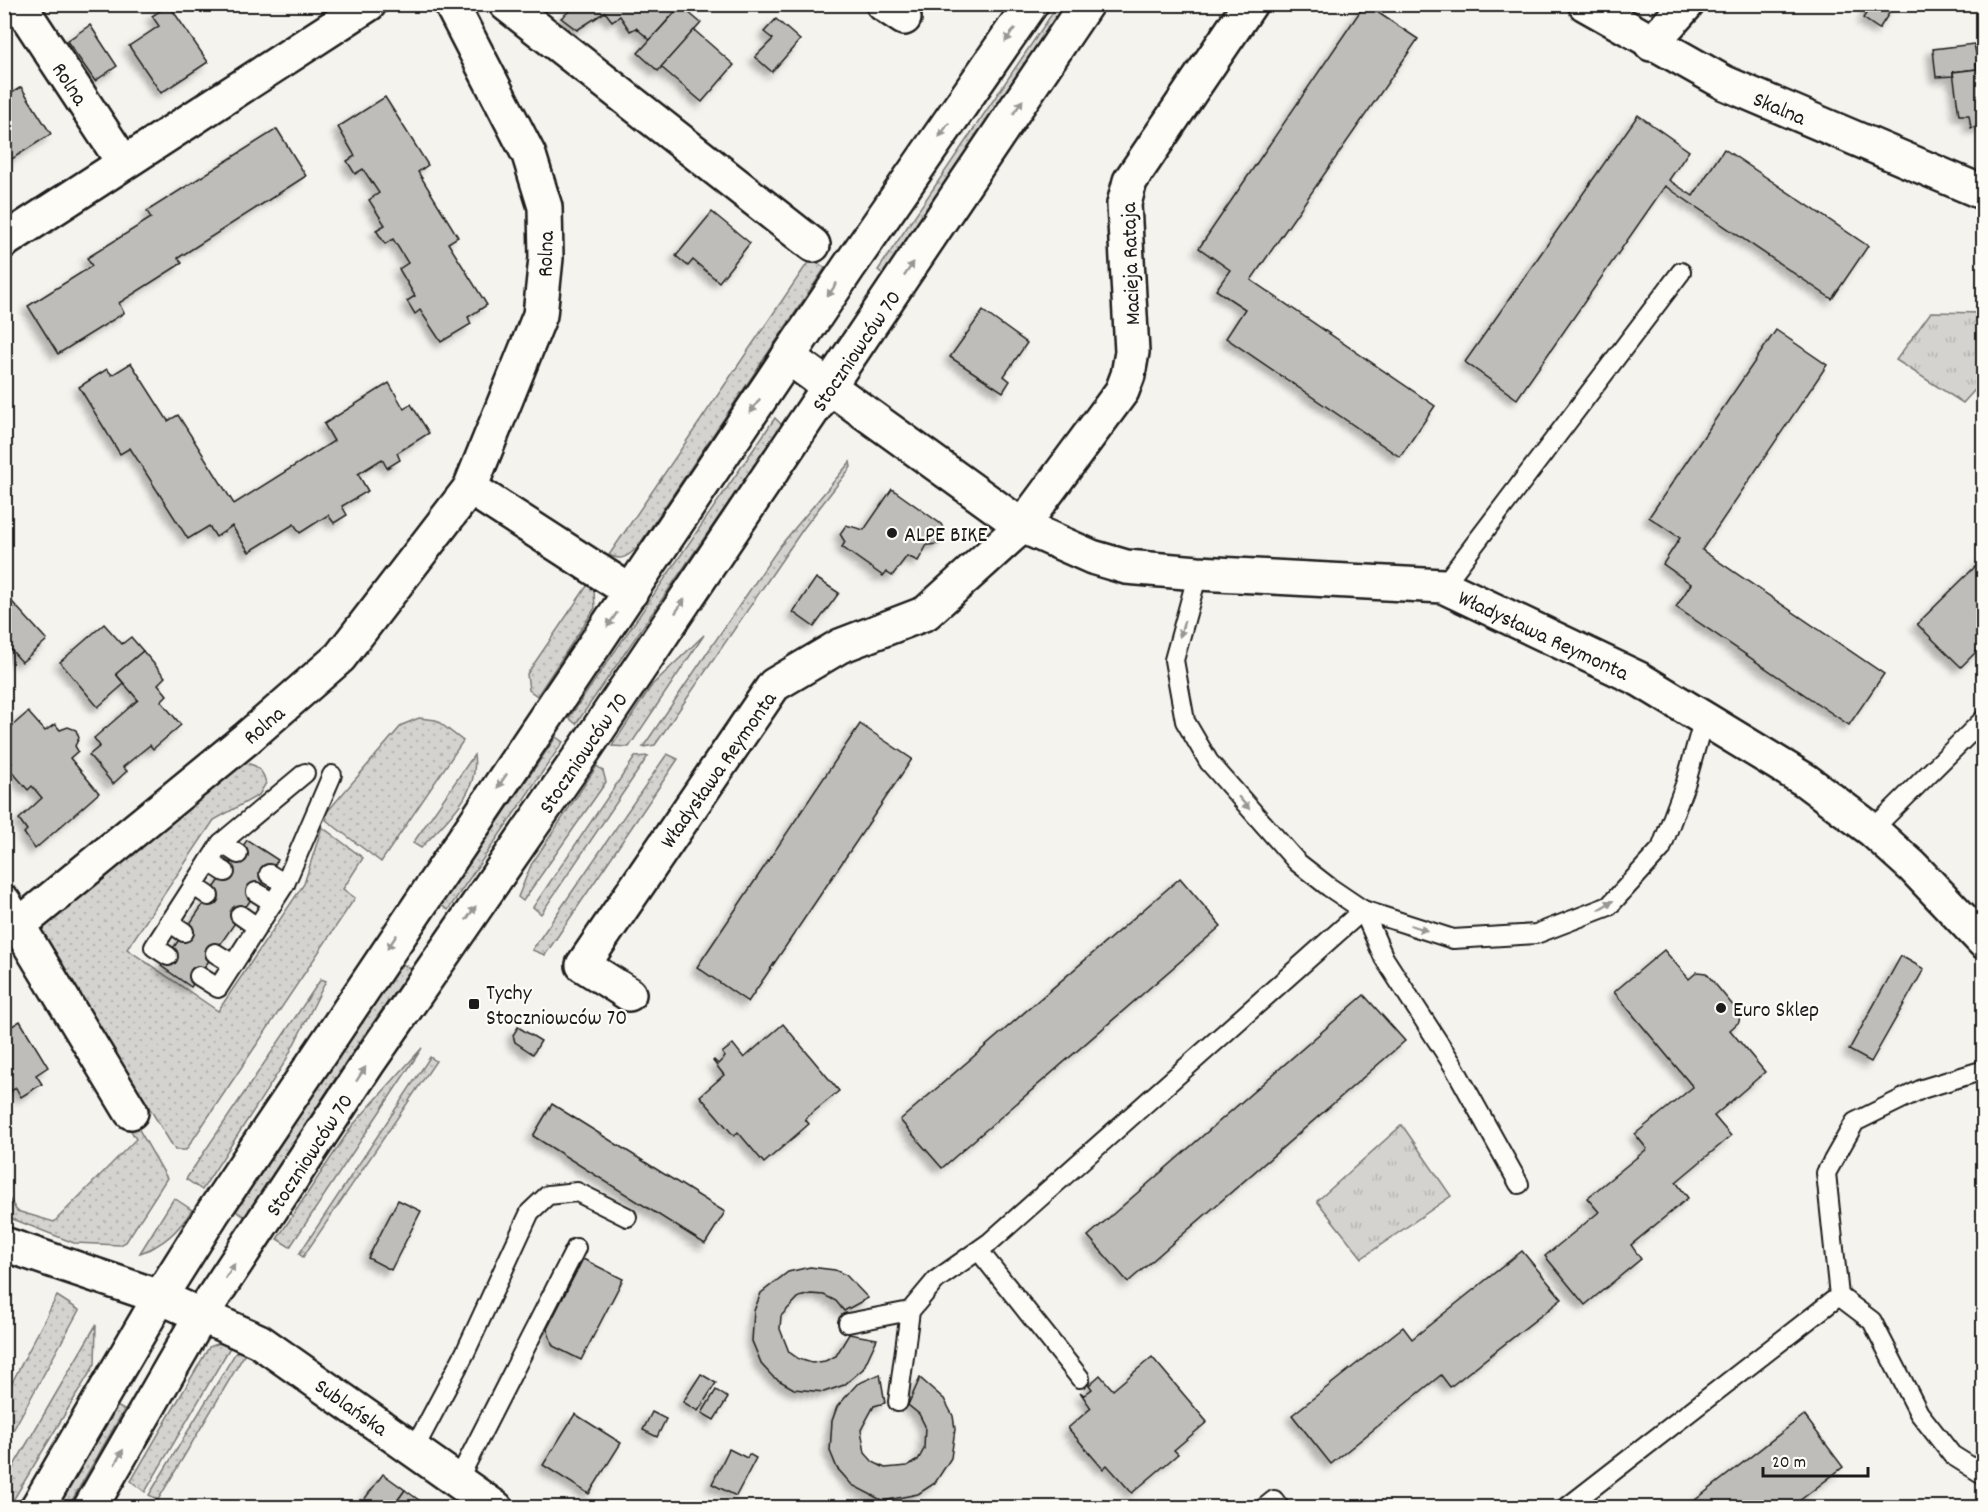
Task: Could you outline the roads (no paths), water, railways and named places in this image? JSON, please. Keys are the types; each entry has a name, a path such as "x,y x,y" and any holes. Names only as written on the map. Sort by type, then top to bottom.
{"street":[{"name":"Rolna","path":"19,4 123,162"},
{"path":"4,241 369,4"},
{"name":"Rolna","path":"9,921 246,739 340,657 470,488 540,315 546,258 545,207 529,155 456,15 494,4"},
{"path":"506,4 813,245"},
{"name":"Stoczniowców 70","path":"37,1508 160,1297 389,947 788,357 1031,4"},
{"name":"Stoczniowców 70","path":"90,1508 202,1314 428,975 585,749 1086,4"},
{"name":"Macieja Rataja","path":"1022,526 1122,391 1128,375 1132,352 1124,204 1130,181 1250,4"},
{"name":"Skalna","path":"1585,4 1651,44 1725,83 1983,193"},
{"path":"1651,44 1687,4"},
{"name":"Władysława Reymonta","path":"788,357 1022,526 1092,557 1126,567 1198,573 1443,586 1639,679 1805,780 1872,830 1912,867 1983,942"},
{"path":"470,488 631,592"},
{"name":"Władysława Reymonta","path":"629,994 584,965 774,685 840,646 926,613 1022,526"},
{"path":"9,921 131,1112"},
{"name":"Sublańska","path":"4,1244 160,1297 259,1341 496,1508"}],"lane":[{"path":"1443,586 1681,272"},
{"path":"1198,573 1174,660 1185,721 1209,762 1297,862 1363,910 1453,939 1536,934 1609,906 1661,849 1686,782 1704,718"},
{"path":"1872,830 1983,719"},
{"path":"168,956 153,947 176,927 193,885 221,843 305,773"},
{"path":"199,976 218,988 285,884 333,775"},
{"path":"221,843 238,854"},
{"path":"209,862 225,872"},
{"path":"269,874 285,884"},
{"path":"193,885 209,896"},
{"path":"256,892 273,903"},
{"path":"1363,910 1384,958 1453,1065 1519,1184"},
{"path":"898,1402 910,1311 936,1280 979,1251 1363,910"},
{"path":"240,915 257,927"},
{"path":"215,953 233,964"},
{"path":"1983,1070 1922,1089 1856,1122 1826,1173 1839,1296 1872,1321 1919,1413 1952,1455 1983,1475"},
{"path":"414,1449 465,1353 530,1212 548,1195 577,1192 627,1217"},
{"path":"458,1480 576,1248"},
{"path":"979,1251 1080,1378"},
{"path":"1566,1508 1839,1296"},
{"path":"848,1323 910,1311"},
{"path":"1264,1508 1274,1500 1280,1508"}],"place":[{"name":"ALPE BIKE","path":"892,533"},
{"name":"Tychy Stoczniowców 70","path":"474,1004"},
{"name":"Euro Sklep","path":"1721,1008"}]}
